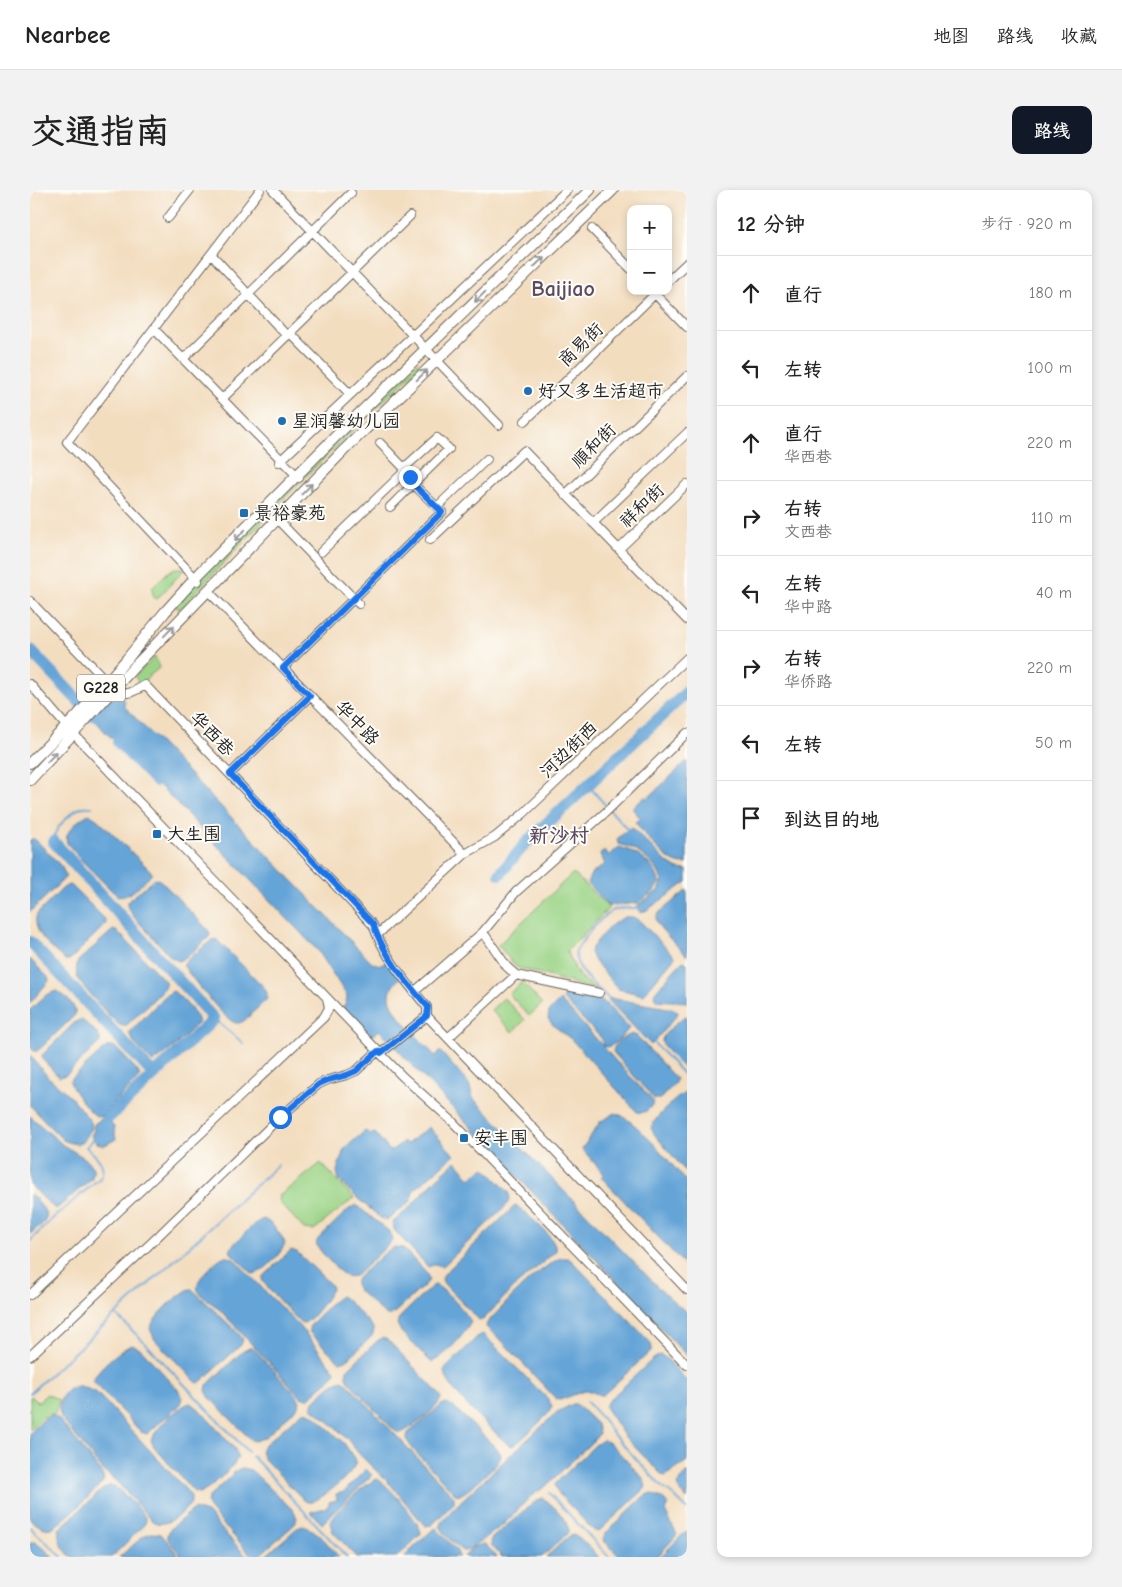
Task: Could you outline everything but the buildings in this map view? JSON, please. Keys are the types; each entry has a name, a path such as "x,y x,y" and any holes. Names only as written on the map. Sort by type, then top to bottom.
{"highway":[{"name":"G228","path":"30,780 165,612 200,573 334,438 590,190"},
{"name":"G228","path":"79,720 135,666 345,449 612,190"},
{"name":"G228","path":"30,763 70,731"}],"street":[{"path":"168,218 190,190"},
{"path":"198,582 67,442 260,190"},
{"path":"273,190 499,425"},
{"path":"279,462 567,190"},
{"path":"183,359 351,193"},
{"path":"222,399 410,216"},
{"path":"592,229 627,265"},
{"path":"211,254 288,334 348,392"},
{"path":"672,277 687,263"},
{"name":"商易街","path":"525,421 652,295"},
{"path":"658,295 687,327"},
{"path":"154,329 300,478"},
{"name":"順和街","path":"565,495 687,376"},
{"path":"593,523 687,433"},
{"path":"321,552 437,438 448,450 390,507"},
{"path":"380,443 405,469 413,484 439,509"},
{"path":"430,540 524,451 687,620"},
{"path":"283,668 487,459"},
{"name":"祥和街","path":"619,549 687,484"},
{"path":"274,516 359,604"},
{"name":"华中路","path":"208,591 465,854"},
{"name":"华西巷","path":"30,601 115,690 119,693 128,693 146,686 230,774 373,924 379,942 414,992 428,1007 427,1016 687,1290"},
{"name":"河边街西","path":"377,935 465,854 495,836 523,814 687,658"},
{"path":"30,684 70,731 402,1076 451,1120 687,1365"},
{"path":"230,774 310,696"},
{"path":"414,992 483,932 516,892 609,809 687,734"},
{"path":"483,932 507,967 516,975 599,993"},
{"path":"448,1038 516,975"},
{"path":"30,1295 324,1017 329,1008 326,997"},
{"path":"30,1356 149,1245 280,1117 319,1084 356,1071 427,1016"}],"green space":[{"path":"418,362 420,366 298,484 180,609 177,608 176,605 235,543"},
{"path":"175,568 184,568 156,600 152,588"},
{"path":"155,657 160,667 139,685 135,676"},
{"path":"573,873 609,908 567,951 578,975 597,990 516,967 498,945"},
{"path":"522,982 542,1004 529,1016 509,994"},
{"path":"504,998 525,1020 512,1032 491,1010"},
{"path":"321,1163 354,1198 314,1230 304,1229 280,1203 279,1196"},
{"path":"47,1394 59,1400 55,1414 47,1415 30,1430 30,1397 38,1402"}],"water":[{"path":"109,693 125,700 124,706 372,963 382,965 390,960 402,976 392,987 390,993 391,1002 401,1018 435,1056 440,1051 469,1084 473,1098 659,1288 687,1313 687,1356 379,1030 368,1039 341,1011 346,1003 347,996 319,952 145,770 144,766 106,733 90,714"},
{"path":"687,761 687,864 684,864 670,860 654,845 635,822 641,819 632,808 645,797 648,798"},
{"path":"89,814 98,820 151,871 152,874 139,887 126,895 116,895 67,843 67,834 70,830 77,822"},
{"path":"631,827 669,864 678,869 687,870 687,882 640,913 638,905 658,890 662,883 661,877 654,866 643,856 633,849 618,844 617,839"},
{"path":"30,840 38,842 62,867 66,877 30,912"},
{"path":"619,847 638,855 650,865 659,883 654,891 638,903 608,906 587,883 591,874 605,864 600,854 605,851 609,856"},
{"path":"154,879 161,881 209,931 210,935 208,938 189,955 179,961 172,958 134,917 127,906 128,901"},
{"path":"68,885 72,886 105,919 106,924 76,954 69,960 65,960 44,940 37,927 36,920 37,914"},
{"path":"687,890 687,956 664,932 656,919 660,912"},
{"path":"625,917 633,917 641,922 675,957 643,995 618,989 593,959 590,952 606,930"},
{"path":"113,930 118,932 166,982 165,988 128,1024 123,1026 117,1023 104,1010 77,977 78,961"},
{"path":"216,939 263,986 267,993 267,999 240,1023 233,1022 222,1012 183,965 212,940"},
{"path":"30,959 48,977 49,981 30,1003"},
{"path":"683,961 687,963 687,1002 656,1000 655,992"},
{"path":"56,991 69,1001 74,1008 75,1015 42,1047 34,1051 30,1047 30,1010 46,995"},
{"path":"173,991 192,1010 198,1022 190,1032 163,1056 152,1062 135,1044 129,1033 165,996"},
{"path":"569,991 592,995 604,1002 629,1028 614,1044 603,1047 654,1102 647,1110 642,1113 637,1112 571,1039 548,1019 549,1011 560,1000 603,1046 602,1039 562,998"},
{"path":"609,998 674,1009 678,1012 651,1045 608,1000"},
{"path":"687,1016 687,1071 668,1052 662,1039 668,1031"},
{"path":"81,1019 97,1033 100,1042 66,1075 59,1077 43,1060 42,1055 74,1023"},
{"path":"632,1034 637,1036 676,1079 675,1083 660,1099 654,1099 613,1052 613,1049 622,1039"},
{"path":"114,1046 137,1070 140,1076 102,1116 97,1117 76,1094 70,1080 106,1047"},
{"path":"30,1055 48,1077 69,1095 91,1122 92,1128 84,1141 78,1144 64,1141 30,1105"},
{"path":"687,1092 687,1173 651,1128 666,1108"},
{"path":"615,1113 623,1116 642,1132 687,1182 687,1263 685,1265 601,1177 604,1174 582,1149 600,1122"},
{"path":"30,1116 63,1145 86,1159 93,1168 91,1179 55,1209 30,1185"},
{"path":"105,1116 114,1127 116,1139 103,1146 91,1136 94,1124"},
{"path":"429,1127 454,1155 413,1191 411,1201 388,1219 381,1218 340,1181 337,1171 344,1149 365,1131 371,1134 375,1133 390,1151 404,1142 407,1144"},
{"path":"456,1161 470,1178 485,1168 509,1192 510,1200 442,1267 436,1264 428,1267 395,1231 392,1223"},
{"path":"30,1194 39,1202 47,1215 44,1222 30,1234"},
{"path":"356,1205 390,1232 392,1241 355,1276 347,1277 327,1259 318,1247 317,1242 349,1209"},
{"path":"516,1205 546,1232 556,1251 511,1290 485,1318 479,1320 445,1285 442,1277"},
{"path":"263,1219 276,1229 285,1243 272,1262 253,1274 231,1253 230,1248 254,1224"},
{"path":"395,1247 403,1248 427,1274 429,1280 394,1313 388,1316 358,1290 355,1284 357,1278 386,1252"},
{"path":"291,1250 297,1252 332,1288 320,1307 304,1323 300,1322 262,1280 263,1276"},
{"path":"226,1256 234,1259 302,1329 335,1371 335,1374 309,1398 301,1397 217,1307 198,1291 197,1287 201,1277 220,1258"},
{"path":"560,1258 568,1258 572,1261 650,1342 652,1347 651,1351 603,1395 584,1391 560,1400 556,1399 502,1341 486,1327 487,1323 521,1288 540,1271"},
{"path":"435,1285 455,1302 471,1322 453,1345 431,1362 401,1332 397,1324 399,1318"},
{"path":"190,1289 239,1334 243,1340 241,1345 198,1384 155,1340 150,1329 156,1318 167,1306"},
{"path":"340,1296 346,1299 374,1330 372,1336 350,1357 340,1362 310,1333 309,1327"},
{"path":"483,1334 548,1399 552,1406 550,1412 521,1440 512,1446 506,1443 462,1400 448,1381 444,1372 477,1337"},
{"path":"382,1338 388,1340 441,1398 430,1413 401,1433 395,1431 351,1384 346,1376 347,1370"},
{"path":"132,1345 141,1349 180,1392 183,1398 181,1404 147,1434 141,1432 93,1381 109,1360"},
{"path":"251,1347 298,1397 300,1402 297,1408 264,1438 255,1441 251,1440 210,1398 206,1391 207,1385 242,1352"},
{"path":"660,1355 666,1358 687,1381 687,1461 665,1476 625,1437 605,1407 607,1402 653,1359"},
{"path":"343,1380 454,1497 454,1503 432,1525 425,1526 391,1485 359,1454 348,1440 312,1408 312,1403 326,1389 334,1383"},
{"path":"80,1386 93,1391 101,1397 191,1496 191,1503 178,1516 162,1523 156,1523 151,1520 119,1484 102,1469 62,1419 59,1408 62,1397 69,1389"},
{"path":"190,1403 198,1408 235,1449 238,1457 221,1477 199,1493 194,1492 151,1441 168,1419 180,1408"},
{"path":"447,1403 455,1408 501,1455 498,1463 460,1495 455,1494 412,1448 406,1439 408,1433 443,1404"},
{"path":"576,1404 597,1424 599,1433 596,1438 546,1486 531,1496 504,1524 469,1550 461,1550 446,1536 440,1526 441,1522 557,1412"},
{"path":"306,1411 313,1414 344,1443 356,1461 355,1466 338,1484 312,1502 305,1501 264,1459 261,1452 263,1446"},
{"path":"52,1415 58,1418 99,1469 104,1480 70,1514 55,1526 45,1528 30,1519 30,1433 44,1419"},
{"path":"603,1440 610,1443 643,1478 646,1486 598,1532 593,1530 560,1495 555,1484 595,1445"},
{"path":"242,1468 251,1470 294,1511 297,1518 295,1524 255,1557 250,1554 210,1510 207,1503 208,1498 237,1470"},
{"path":"366,1469 372,1475 322,1524 310,1512 325,1508 329,1505 329,1502 337,1500 336,1494 344,1492"},
{"path":"687,1472 687,1499 677,1485"},
{"path":"377,1479 403,1504 416,1522 421,1534 397,1557 357,1557 333,1532 330,1523 351,1498"},
{"path":"111,1485 123,1494 146,1518 145,1524 112,1557 71,1557 61,1544 59,1529 103,1489"},
{"path":"650,1493 664,1499 669,1505 665,1511 677,1535 657,1557 620,1557 603,1540 605,1534 643,1497"},
{"path":"542,1498 562,1516 569,1530 568,1533 542,1557 502,1557 492,1546 491,1539 532,1504"},
{"path":"194,1509 207,1513 247,1557 183,1557 169,1541 167,1535 172,1527"},
{"path":"303,1526 319,1534 339,1557 264,1557 297,1528"},
{"path":"436,1528 457,1551 459,1557 404,1557 431,1531"},
{"path":"687,1531 687,1557 660,1557 683,1534"},
{"path":"152,1533 163,1536 180,1557 119,1557 145,1535"},
{"path":"573,1535 580,1538 599,1557 546,1557 568,1537"},
{"path":"30,1543 38,1543 53,1557 30,1557"},
{"path":"483,1544 497,1557 464,1557 472,1549"}],"waterway":[{"path":"30,650 92,715"},
{"path":"500,874 525,844 687,692"},
{"path":"118,742 156,781"},
{"path":"588,785 608,808"},
{"path":"54,842 59,827 72,813 80,808 92,807"},
{"path":"611,811 628,830"},
{"path":"54,842 214,1019 107,1119"},
{"path":"610,1000 582,971 578,964 576,951 592,929 612,911 622,908 640,908"},
{"path":"30,942 154,1075"},
{"path":"214,1019 243,1043"},
{"path":"652,1041 687,1078"},
{"path":"30,1241 51,1220 100,1178 103,1169 102,1165 97,1157 86,1147 94,1139"},
{"path":"30,1393 278,1165"},
{"path":"115,1314 248,1452"},
{"path":"587,1402 613,1434 662,1487 687,1509"},
{"path":"252,1456 347,1557"},
{"path":"549,1493 609,1557"},
{"path":"30,1527 62,1557"}],"place":[{"name":"好又多生活超市","path":"528,391"},
{"name":"星润馨幼儿园","path":"282,421"},
{"name":"景裕豪苑","path":"244,513"},
{"name":"大生围","path":"157,834"},
{"name":"安丰围","path":"464,1138"}],"district":[{"name":"Baijiao","path":"563,289"},
{"name":"新沙村","path":"559,835"}],"route":[{"path":"280,1117 319,1084 356,1071 378,1051 381,1053 427,1016 428,1007 406,982 379,942 373,924 230,774 310,696 283,668 442,512 413,484 410,477"}]}
